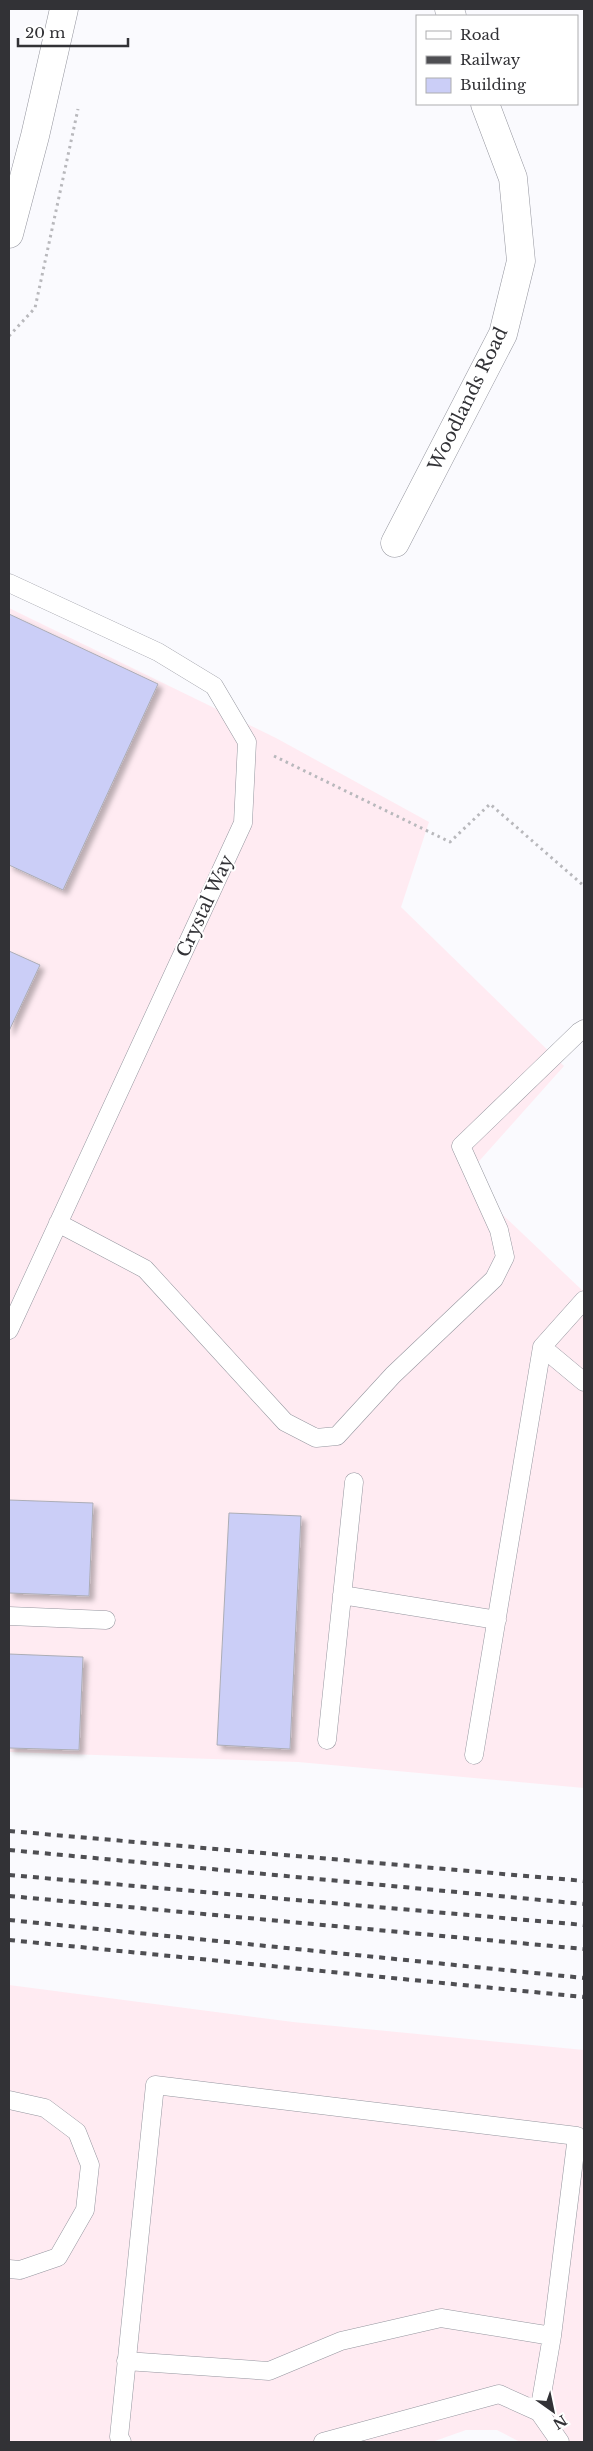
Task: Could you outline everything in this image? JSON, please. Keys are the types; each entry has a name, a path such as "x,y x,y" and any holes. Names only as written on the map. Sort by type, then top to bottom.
{"street":[{"path":"9,234 35,136 64,9"},
{"name":"Woodlands Road","path":"395,543 503,334 520,261 514,178 485,105"}],"lane":[{"path":"9,582 158,652 214,686 247,742"},
{"name":"Crystal Way","path":"9,1330 244,823 247,742"},
{"path":"58,1223 144,1269 285,1422 316,1438 337,1436 393,1376 494,1279 505,1257 499,1230 461,1146 578,1032 584,1030"},
{"path":"474,1755 542,1347 584,1300"},
{"path":"542,1347 584,1382"},
{"path":"327,1740 354,1482"},
{"path":"342,1594 497,1620"},
{"path":"9,1616 106,1620"},
{"path":"122,2442 119,2437 126,2361 155,2085 577,2136 552,2336 539,2412"},
{"path":"9,2100 45,2108 77,2132 90,2165 85,2210 58,2256 20,2270 9,2270"},
{"path":"126,2361 269,2371 342,2341 441,2318 552,2336"},
{"path":"323,2442 348,2437 499,2394 539,2412 560,2442"}],"path":[{"path":"9,336 35,308 79,105"},
{"path":"247,742 450,842 490,804 584,886"}],"shaded area":[{"path":"9,608 276,738 429,822 401,907 564,1066 464,1178 584,1292 584,1788 298,1762 9,1752"},
{"path":"9,1985 293,2022 584,2050 584,2442 520,2442 497,2430 466,2430 432,2442 9,2442"}],"building":[{"path":"9,614 158,684 63,890 9,865"},
{"path":"9,951 40,965 9,1031"},
{"path":"9,1500 93,1503 89,1596 9,1593"},
{"path":"229,1513 301,1516 290,1749 217,1745"},
{"path":"9,1654 83,1657 79,1750 9,1748"}],"railway":[{"path":"9,1831 584,1881"},
{"path":"9,1850 584,1904"},
{"path":"9,1875 584,1925"},
{"path":"9,1896 584,1949"},
{"path":"9,1920 584,1978"},
{"path":"9,1940 584,1997"}]}
